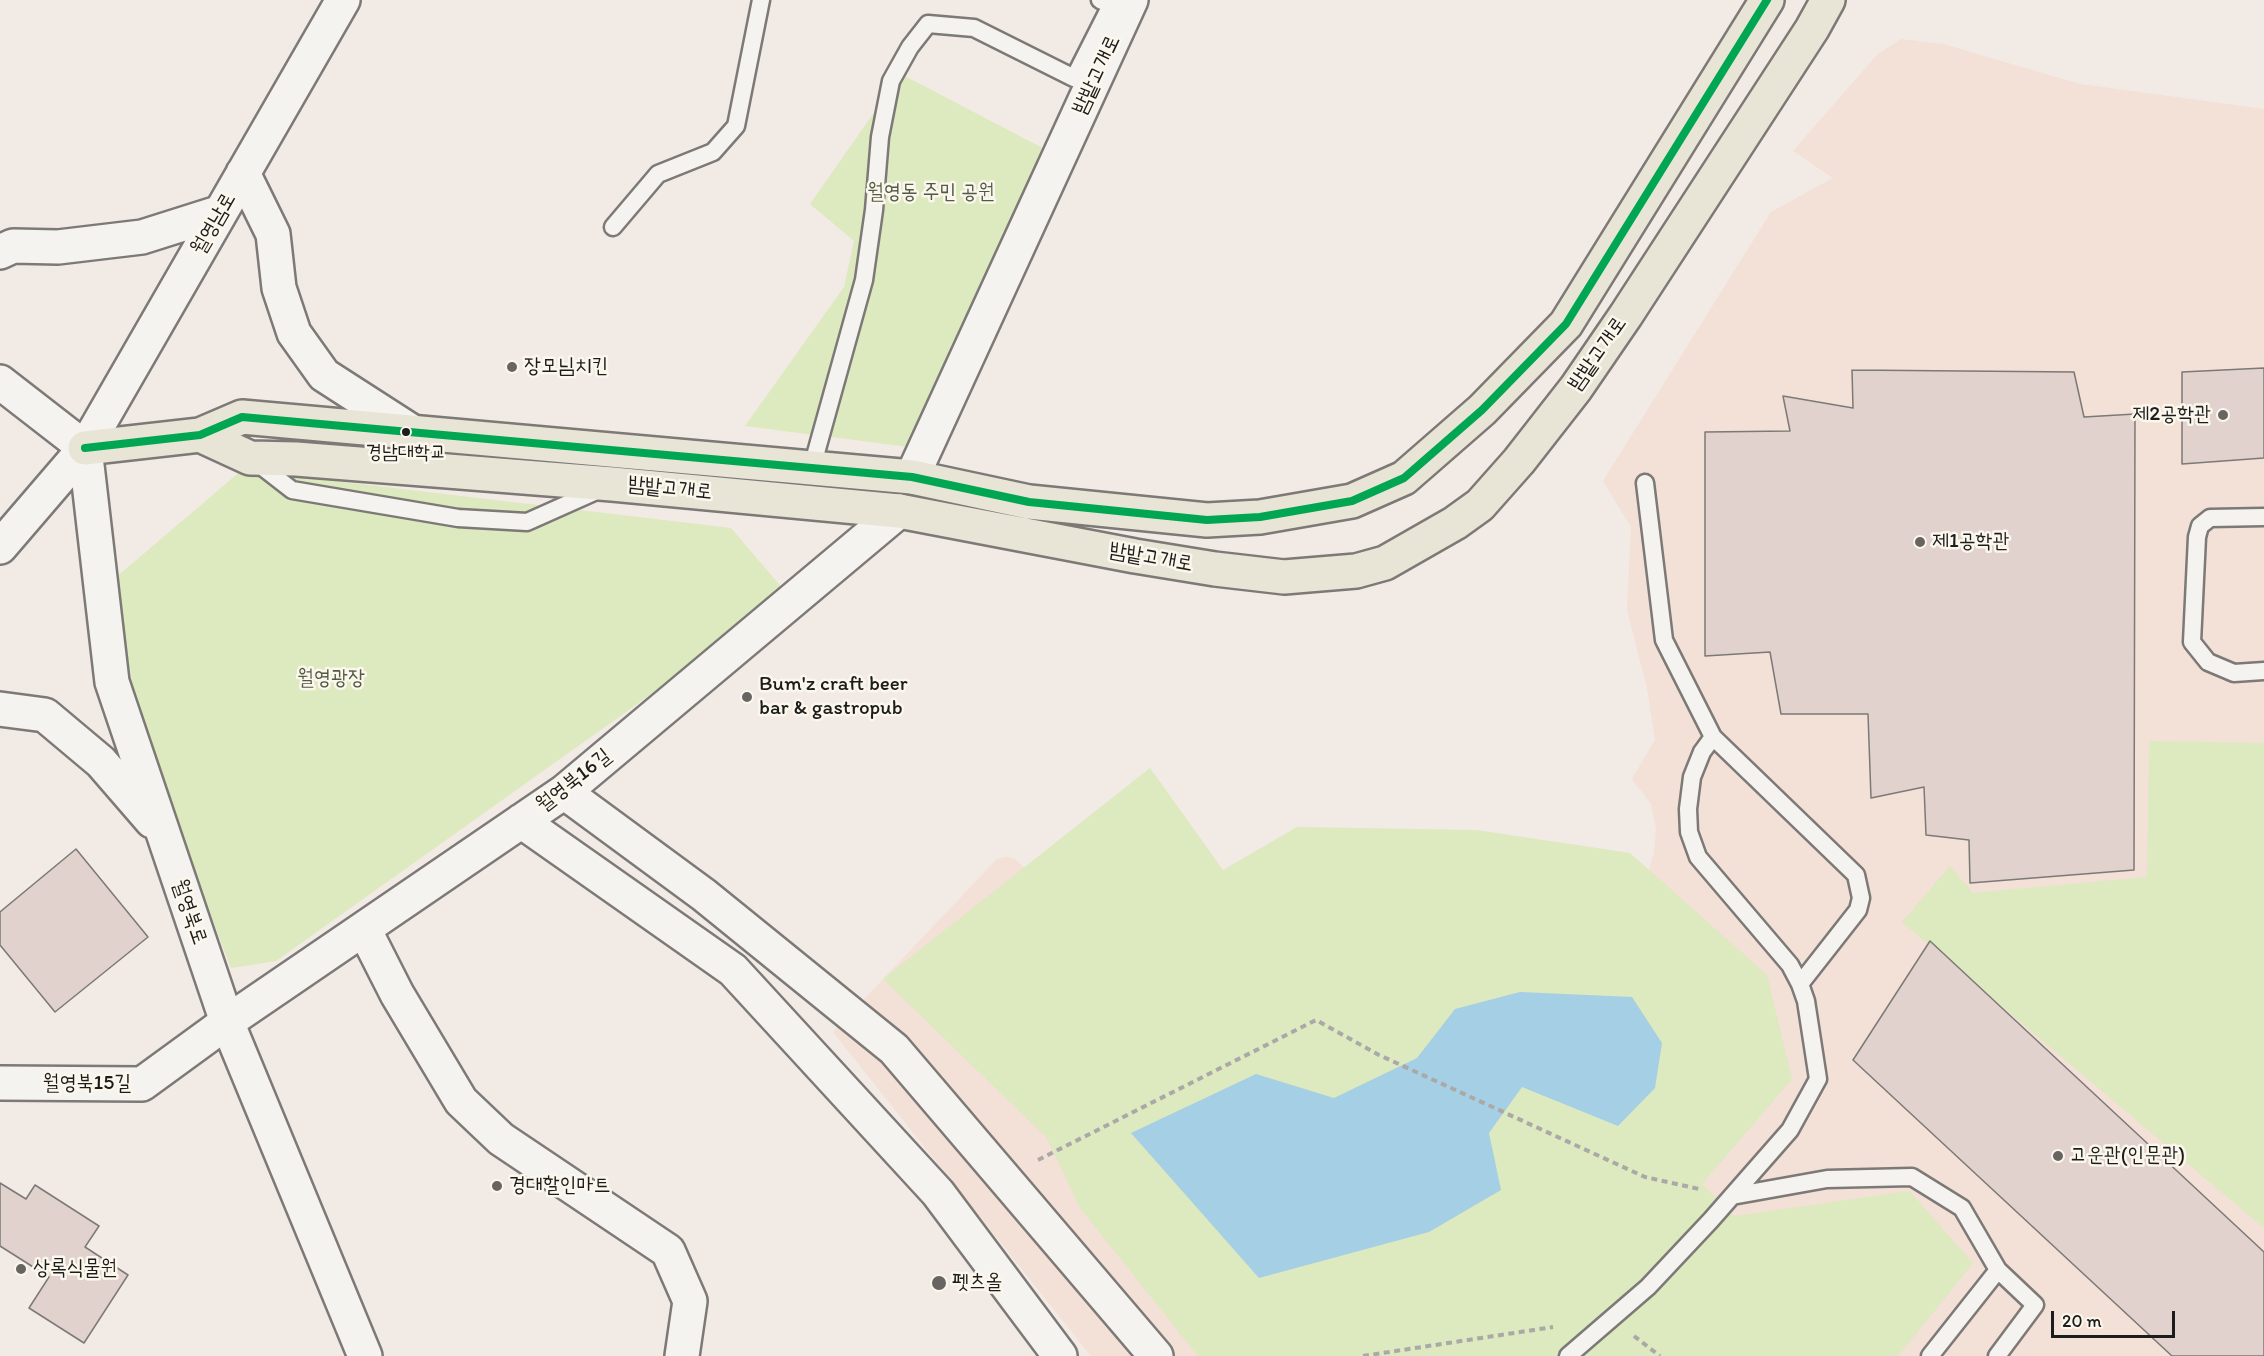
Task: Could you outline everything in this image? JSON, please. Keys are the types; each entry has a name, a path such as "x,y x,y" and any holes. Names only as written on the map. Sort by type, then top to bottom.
{"main road":[{"name":"밤밭고개로","path":"84,448 200,435 242,417 912,477 1029,502 1207,520 1260,518 1352,501 1404,478 1482,410 1566,324 1767,0"},
{"name":"밤밭고개로","path":"200,435 250,458 296,459 612,484 899,511 1135,556 1284,577 1356,571 1385,563 1409,551 1480,506 1519,461 1576,388 1670,249 1812,29 1828,0"}],"street":[{"name":"월영남로","path":"0,546 84,448 343,0"},
{"name":"밤밭고개로","path":"912,477 1131,0"},
{"path":"243,173 273,234 279,288 294,333 324,375 411,431"},
{"path":"0,252 13,246 58,248 142,237 221,212"},
{"path":"0,382 84,448"},
{"name":"월영북로","path":"84,448 111,682 227,1022 365,1356"},
{"name":"월영북16길","path":"227,1022 564,792 899,511"},
{"path":"0,709 45,715 101,762 163,833"},
{"path":"564,792 704,894 894,1049 1156,1356"},
{"path":"521,821 732,970 938,1193 1060,1356"},
{"path":"364,929 397,994 461,1101 501,1139 668,1251 690,1301 682,1356"},
{"name":"월영북15길","path":"0,1083 142,1084 227,1022"}],"lane":[{"path":"613,226 658,174 713,152 736,126 761,0"},
{"path":"812,468 864,280 874,210 880,137 891,81 910,47 928,24 974,28 1074,78 1111,5 1100,0"},
{"path":"250,458 292,490 458,518 527,522 612,484"},
{"path":"1645,483 1664,640 1713,737 1856,875 1862,898 1858,910 1800,984"},
{"path":"2264,517 2210,518 2200,526 2197,537 2192,642 2208,662 2234,673 2264,671"},
{"path":"1568,1356 1648,1287 1732,1196 1790,1130 1818,1079 1806,1001 1800,984 1790,965 1698,857 1689,832 1688,809 1692,777 1702,752 1713,737"},
{"path":"1732,1196 1827,1179 1912,1177 1962,1209 1998,1270 2035,1305 1997,1356"},
{"path":"1930,1356 1998,1270"}],"path":[{"path":"1003,1178 1316,1020 1379,1055 1645,1177 1732,1196"},
{"path":"1363,1356 1612,1318 1660,1356"}],"shaded area":[{"path":"1901,39 1943,44 2080,84 2264,109 2264,1356 1091,1356 833,1032 997,859 1006,857 1015,859 1032,875 1309,986 1645,882 1654,853 1656,829 1651,804 1632,779 1655,740 1647,688 1627,610 1631,527 1603,481 1771,212 1833,178 1793,151 1877,55"}],"green space":[{"name":"월영동 주민 공원","path":"901,74 1052,153 909,447 745,426 844,287 854,241 810,204"},
{"name":"월영광장","path":"242,470 731,528 789,596 276,961 231,968 135,718 114,579"},
{"path":"2149,741 2264,743 2264,1228 1902,922 1950,866 1973,893 2147,877"},
{"path":"1150,768 1223,870 1297,827 1476,830 1630,853 1767,975 1792,1079 1702,1184 1734,1216 1909,1191 1973,1263 1898,1356 1198,1356 1080,1208 1047,1138 883,979"}],"water":[{"path":"1520,992 1632,997 1662,1043 1655,1088 1618,1126 1522,1087 1489,1133 1501,1190 1429,1232 1259,1278 1131,1133 1256,1074 1334,1098 1417,1058 1455,1009"}],"building":[{"name":"제2공학관","path":"2264,368 2264,458 2182,464 2182,372"},
{"name":"제1공학관","path":"1852,370 2074,372 2084,417 2135,414 2134,870 1970,883 1969,840 1926,835 1924,787 1871,798 1868,714 1781,714 1770,652 1705,656 1705,432 1790,431 1783,396 1853,408"},
{"path":"76,849 148,937 55,1012 0,945 0,912"},
{"name":"고운관(인문관)","path":"1930,941 2264,1252 2264,1356 2172,1356 1853,1060"},
{"path":"0,1183 26,1199 35,1185 99,1226 85,1247 128,1275 84,1343 29,1308 49,1277 0,1246"}],"transit line":[{"path":"85,448 200,435 242,417 912,477 1029,502 1207,520 1260,517 1352,501 1404,478 1482,410 1566,324 1767,0"}],"place":[{"name":"장모님치킨","path":"512,367"},
{"name":"제2공학관","path":"2223,415"},
{"name":"경남대학교","path":"406,432"},
{"name":"제1공학관","path":"1920,542"},
{"name":"Bum'z craft beer bar & gastropub","path":"747,697"},
{"name":"고운관(인문관)","path":"2058,1156"},
{"name":"경대할인마트","path":"497,1186"},
{"name":"상록식물원","path":"21,1269"},
{"name":"펫츠올","path":"939,1283"}]}
